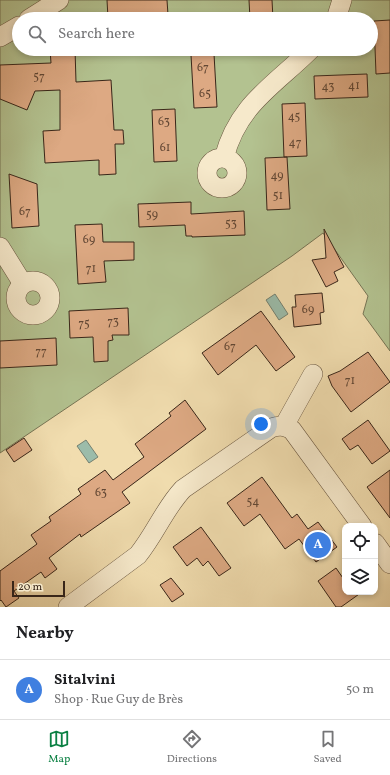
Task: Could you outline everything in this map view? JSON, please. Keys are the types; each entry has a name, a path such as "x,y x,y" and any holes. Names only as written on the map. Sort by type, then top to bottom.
{"street":[{"path":"40,12 58,0"},
{"path":"338,12 342,0"},
{"path":"0,37 12,30"},
{"path":"224,158 234,130 251,105 304,56"},
{"path":"0,247 23,284"},
{"path":"284,426 313,374"},
{"path":"68,607 138,555 146,545 174,499 183,489 271,428 284,426 292,430 360,523"},
{"path":"378,547 390,564"}],"green space":[{"path":"0,0 390,0 390,351 363,314 368,296 323,233 292,256 0,453"}],"shaded area":[{"path":"275,294 288,314 279,320 266,300"},
{"path":"86,440 98,457 89,463 77,446"}],"building":[{"path":"107,0 167,0 168,12 108,12"},
{"path":"249,0 272,0 273,12 250,12"},
{"path":"390,20 390,73 376,74 375,56 378,56 378,21"},
{"path":"50,56 75,56 76,82 111,80 114,130 123,130 124,144 115,144 116,174 99,175 99,160 45,163 43,131 60,130 60,90 35,91 27,110 0,99 0,65 51,63"},
{"path":"191,56 214,56 217,107 194,108"},
{"path":"367,74 368,97 315,99 314,76"},
{"path":"305,103 307,156 284,157 282,104"},
{"path":"175,109 177,161 154,162 152,110"},
{"path":"287,157 290,209 267,210 265,158"},
{"path":"9,174 37,184 39,226 12,228"},
{"path":"191,202 191,214 244,211 245,235 192,237 186,236 185,225 139,227 138,204"},
{"path":"102,224 103,242 134,242 134,260 104,261 106,282 78,284 75,225"},
{"path":"324,229 344,267 334,272 338,281 326,287 312,260 326,258"},
{"path":"322,293 324,312 320,313 321,324 294,327 292,307 296,307 295,295"},
{"path":"128,308 129,335 112,335 113,340 108,341 108,361 94,362 93,337 70,338 69,311"},
{"path":"261,311 295,357 276,371 256,345 218,375 202,353"},
{"path":"56,338 57,365 0,368 0,341"},
{"path":"368,352 390,382 351,412 332,386 328,376 340,371"},
{"path":"185,400 206,429 122,492 130,503 81,537 80,534 49,558 57,569 45,578 41,572 14,591 19,598 6,607 1,600 0,601 0,571 37,544 31,535 51,521 49,517 81,494 78,489 105,470 113,480 144,457 135,444 171,416 169,413"},
{"path":"368,420 390,451 372,464 358,445 350,450 342,439"},
{"path":"24,438 32,450 14,462 6,450"},
{"path":"390,470 390,518 367,487"},
{"path":"262,477 292,518 297,514 308,529 318,522 337,547 316,562 299,539 285,549 260,514 244,526 227,503"},
{"path":"201,527 231,568 219,576 208,561 203,566 197,558 187,566 173,547"},
{"path":"336,568 342,577 342,595 358,595 341,607 336,607 318,581"},
{"path":"171,578 184,594 172,602 160,585"}],"place":[{"name":"Sitalvini","path":"318,545"}]}
